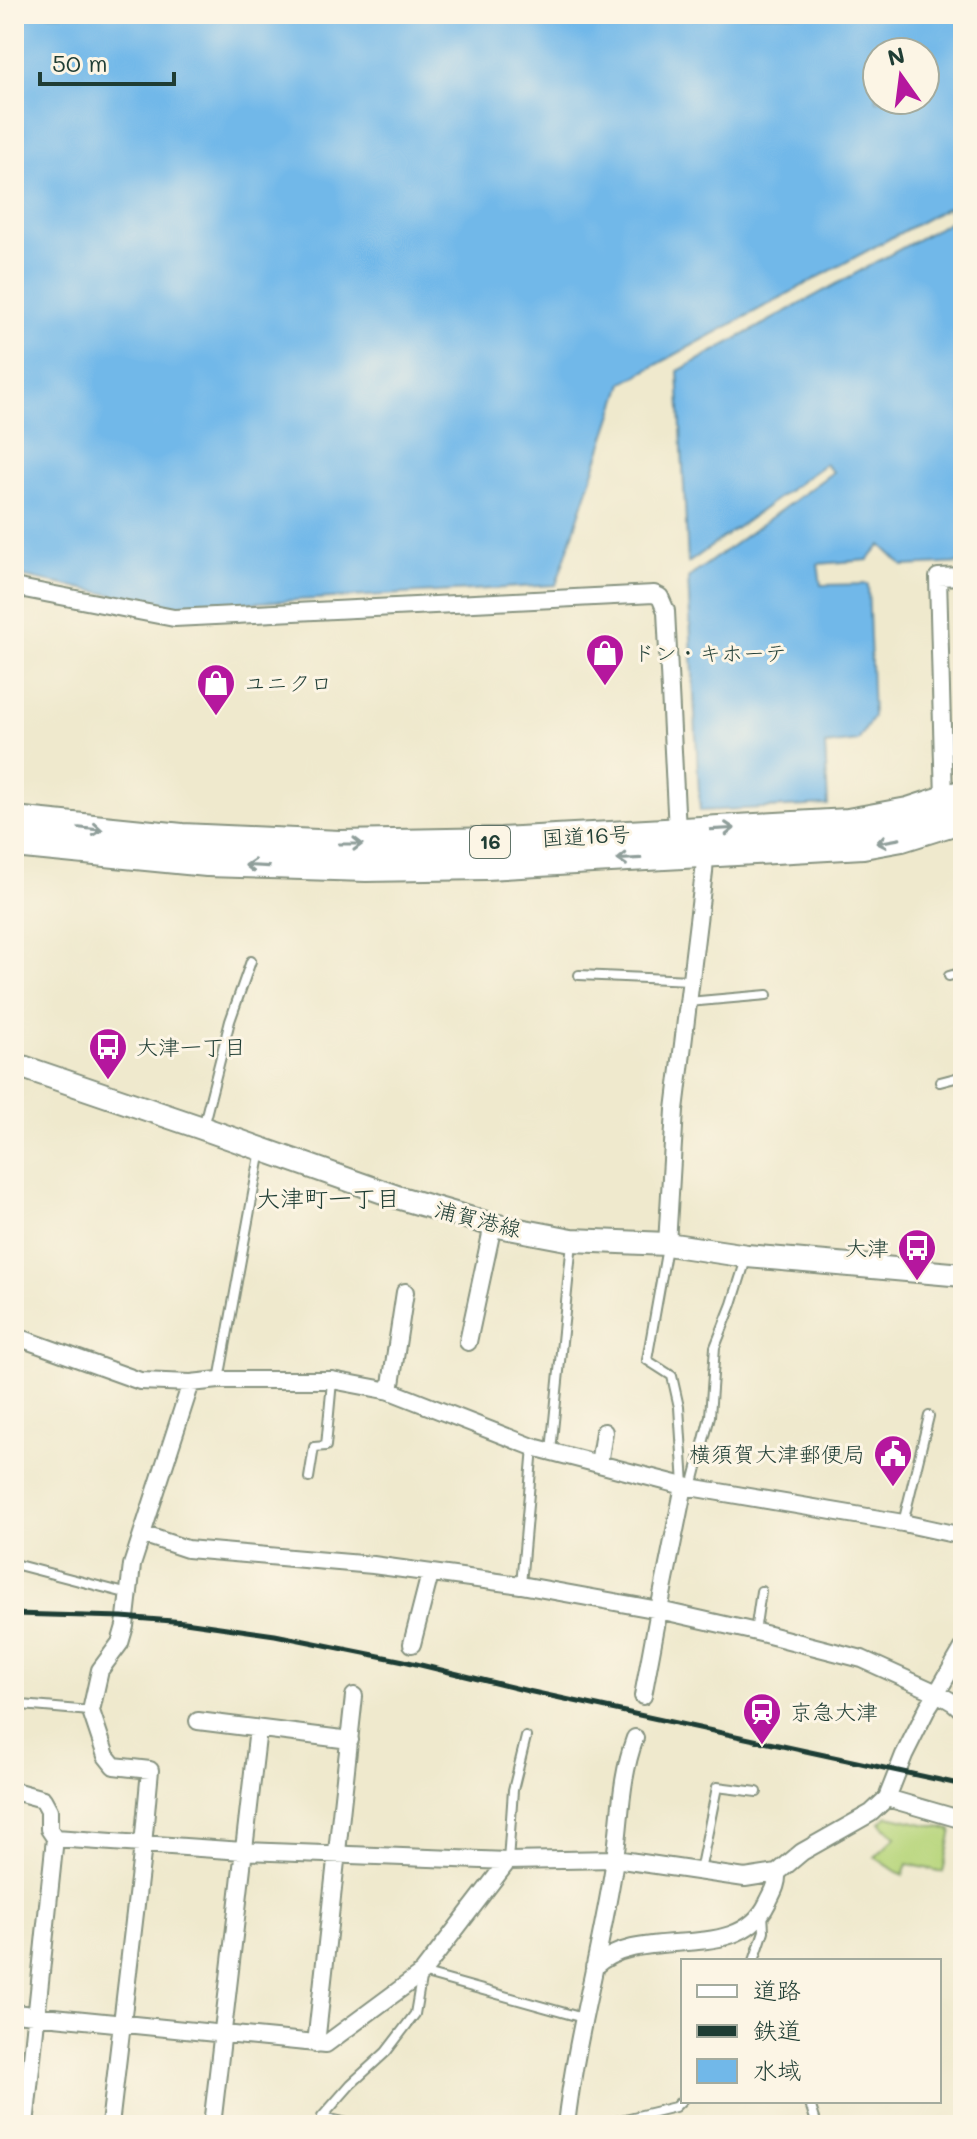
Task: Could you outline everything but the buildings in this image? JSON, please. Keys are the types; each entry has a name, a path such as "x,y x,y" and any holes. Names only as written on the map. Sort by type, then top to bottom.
{"highway":[{"name":"国道16号","path":"14,820 168,836 340,844 460,843 869,819 953,797"},
{"name":"国道16号","path":"14,844 170,860 324,868 486,866 863,845 902,838 963,819"}],"main road":[{"name":"浦賀港線","path":"14,1064 397,1197 493,1225 572,1240 667,1244 747,1256 963,1275"}],"street":[{"path":"953,797 938,577 963,576"},
{"path":"14,587 174,618 654,594 660,597 666,611 677,831 705,854 672,1139 667,1244"},
{"path":"468,1342 493,1225"},
{"path":"390,1391 405,1292"},
{"path":"14,1338 140,1381 332,1380 390,1391 533,1447 688,1487 963,1536"},
{"path":"110,2125 150,1770 114,1766 106,1756 91,1711 100,1670 120,1643 127,1618 132,1565 191,1383"},
{"path":"599,1464 604,1432"},
{"path":"643,1696 659,1610 688,1487"},
{"path":"142,1534 187,1549 373,1565 521,1585 659,1610 862,1659 937,1693 963,1711"},
{"path":"412,1644 430,1574"},
{"path":"55,1838 243,1851 508,1861 615,1859 745,1878 777,1873 802,1852 871,1813 887,1798 928,1707 963,1648"},
{"path":"316,2044 354,1696"},
{"path":"198,1721 350,1740"},
{"path":"212,2125 258,1729"},
{"path":"566,2125 571,2083 615,1859 624,1774 635,1738"},
{"path":"14,1791 43,1799 49,1810 49,1829 55,1838 25,2125"},
{"path":"887,1798 963,1820"},
{"path":"14,2013 326,2044 422,1973 508,1861"},
{"path":"594,1967 605,1956 623,1949 718,1938 751,1926 763,1913 778,1881 777,1873"}],"lane":[{"path":"202,1128 230,1021 251,961"},
{"path":"949,976 963,972"},
{"path":"579,975 690,980"},
{"path":"687,1002 767,995"},
{"path":"940,1082 963,1076"},
{"path":"219,1380 261,1149"},
{"path":"551,1452 572,1240"},
{"path":"667,1244 647,1360 672,1376 679,1407 688,1487"},
{"path":"688,1487 710,1416 715,1347 747,1256"},
{"path":"309,1478 314,1447 326,1446 332,1380"},
{"path":"903,1523 929,1416"},
{"path":"521,1585 533,1447"},
{"path":"14,1564 129,1594"},
{"path":"755,1632 761,1591"},
{"path":"14,1706 91,1711"},
{"path":"508,1861 513,1790 526,1737"},
{"path":"700,1872 717,1787 757,1792"},
{"path":"755,1959 764,1931 763,1913"},
{"path":"356,2125 322,2117 351,2084 386,2052 415,2014 422,1973 584,2018"},
{"path":"600,2125 675,2107 681,2101"},
{"path":"810,2104 817,2125"}],"green space":[{"path":"888,1816 952,1830 943,1872 907,1864 903,1876 875,1857 896,1837 880,1823"}],"water":[{"path":"14,14 963,14 963,563 903,566 881,545 868,560 818,564 821,585 868,584 873,717 858,741 825,745 828,805 700,811 688,578 833,472 825,464 688,563 678,371 953,220 948,207 623,383 556,585 174,607 14,575"}],"railway":[{"path":"14,1614 185,1622 275,1635 963,1785"}],"place":[{"name":"ドン・キホーテ","path":"605,687"},
{"name":"ユニクロ","path":"216,717"},
{"name":"大津一丁目","path":"108,1081"},
{"name":"大津","path":"917,1282"},
{"name":"横須賀大津郵便局","path":"893,1488"},
{"name":"京急大津","path":"762,1746"}],"district":[{"name":"大津町一丁目","path":"328,1199"}]}
